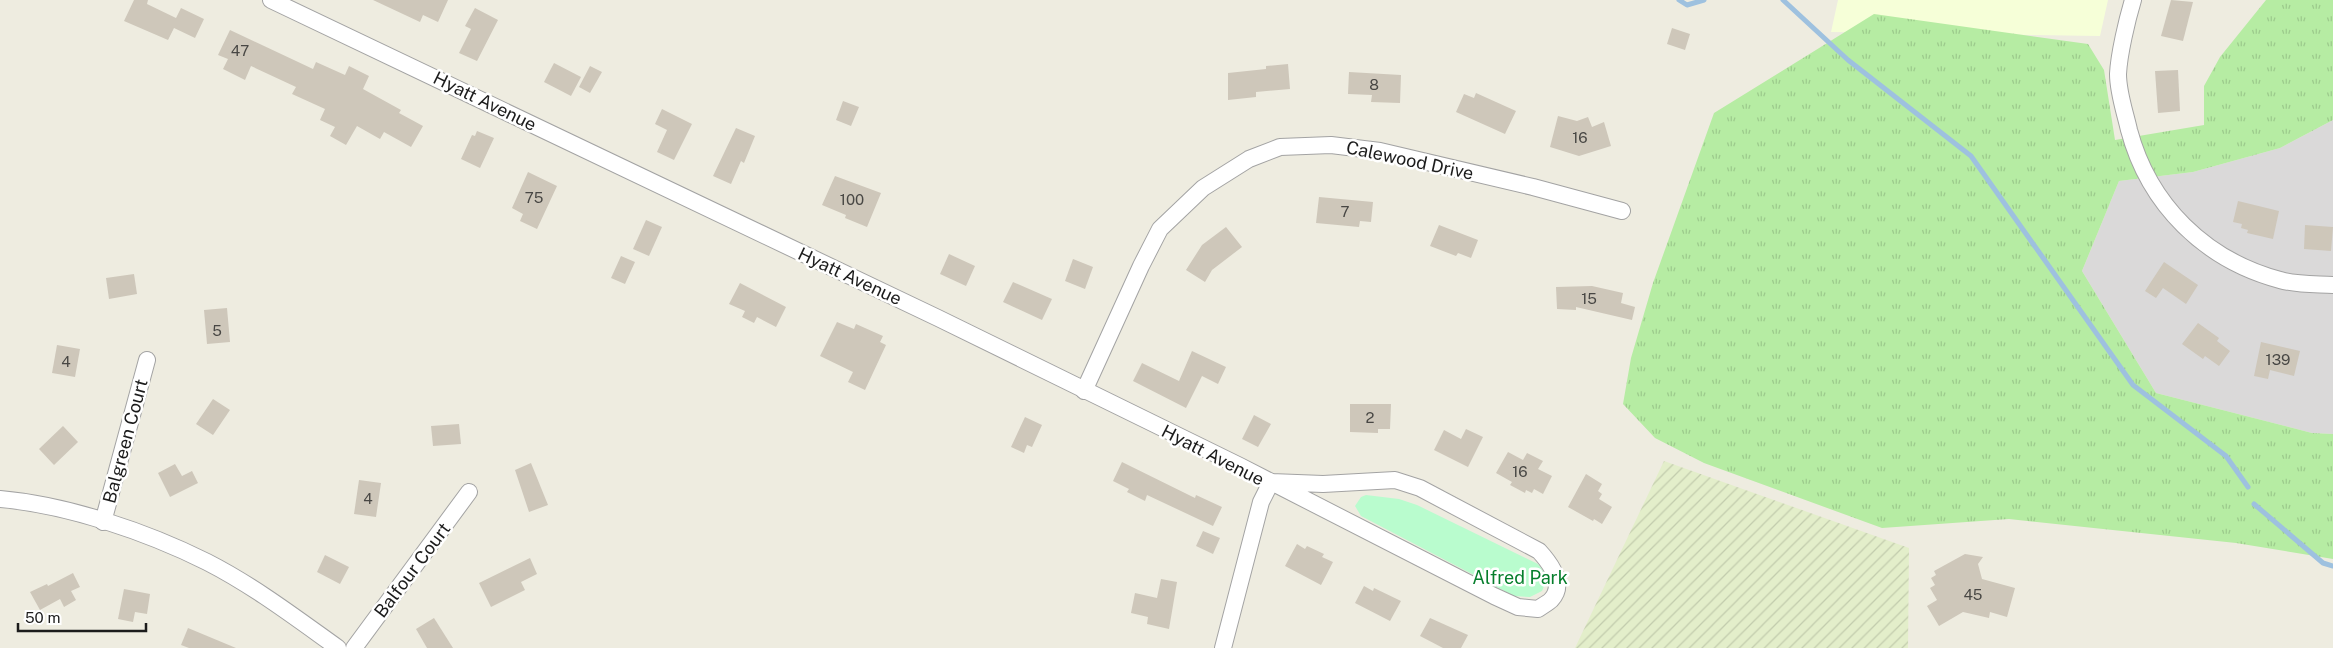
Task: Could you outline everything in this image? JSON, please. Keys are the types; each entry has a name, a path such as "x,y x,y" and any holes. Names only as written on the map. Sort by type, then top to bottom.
{"street":[{"name":"Hyatt Avenue","path":"271,0 929,314 1271,482 1261,502 1224,648"},
{"path":"2133,0 2118,74 2122,102 2134,149 2143,171 2158,195 2180,224 2204,245 2243,267 2281,280 2333,284"},
{"name":"Calewood Drive","path":"1084,391 1140,266 1160,229 1203,188 1248,159 1280,147 1331,145 1380,151 1533,187 1622,211"},
{"name":"Balgreen Court","path":"103,522 147,360"},
{"path":"1395,480 1420,488 1539,551 1552,565 1557,585 1552,599 1538,609 1518,607 1271,482 1323,484 1395,480"},
{"name":"Balfour Court","path":"354,648 470,492"},
{"path":"0,499 63,509 161,541 208,562 259,592 338,648"}],"shaded area":[{"path":"1838,0 2108,0 2100,36 1831,32"},
{"path":"2333,120 2333,434 2312,433 2156,393 2082,271 2119,181 2193,172 2280,148"},
{"path":"1664,461 1909,548 1908,648 1575,648"}],"green space":[{"path":"2266,0 2333,0 2333,120 2280,148 2193,172 2119,181 2082,271 2156,393 2312,433 2333,434 2333,559 2236,543 2009,519 1882,528 1704,463 1655,438 1623,404 1631,358 1653,283 1714,113 1874,14 2088,44 2104,70 2115,140 2204,125 2204,86 2220,57"},
{"name":"Alfred Park","path":"1366,495 1399,499 1417,505 1538,564 1543,570 1545,577 1542,591 1530,597 1514,596 1361,516 1355,506 1361,497"}],"building":[{"path":"134,0 148,0 147,4 176,18 181,8 204,19 195,38 174,28 168,40 124,21"},
{"path":"373,0 448,0 438,22 423,15 420,22"},
{"path":"2171,0 2193,2 2183,41 2161,36"},
{"path":"475,8 498,20 477,61 459,53 471,29 465,26"},
{"path":"1672,28 1690,34 1685,50 1667,44"},
{"path":"230,30 313,69 316,62 345,75 349,66 369,76 363,89 401,110 399,113 423,126 411,147 384,132 380,139 357,126 346,145 330,136 335,127 320,120 325,109 292,94 296,87 251,66 245,80 223,69 228,59 218,55"},
{"path":"554,63 581,77 571,96 544,82"},
{"path":"1288,64 1290,89 1256,92 1256,97 1228,100 1228,73 1266,69 1266,66"},
{"path":"590,66 602,72 590,93 579,87"},
{"path":"2178,70 2180,111 2158,113 2155,71"},
{"path":"1349,72 1401,75 1400,103 1371,102 1372,95 1348,94"},
{"path":"1476,93 1516,111 1505,134 1456,112 1464,94 1474,98"},
{"path":"843,101 859,107 851,126 836,120"},
{"path":"662,109 692,124 674,160 657,152 667,130 655,124"},
{"path":"1558,116 1577,121 1588,117 1592,127 1604,122 1611,146 1579,156 1550,147"},
{"path":"736,128 755,136 744,163 741,161 731,184 713,176"},
{"path":"477,131 494,138 480,168 461,159 472,135 475,136"},
{"path":"528,172 557,186 537,229 520,221 523,214 512,208"},
{"path":"835,176 881,193 867,227 845,218 846,215 822,205"},
{"path":"1319,197 1373,202 1371,222 1360,221 1359,227 1316,223"},
{"path":"2238,201 2279,211 2273,239 2247,233 2248,230 2241,228 2242,224 2233,222"},
{"path":"646,220 662,227 649,256 633,249"},
{"path":"1439,225 1478,240 1471,258 1458,253 1456,256 1430,246"},
{"path":"2305,225 2333,227 2331,251 2304,249"},
{"path":"1226,227 1242,247 1212,270 1205,282 1186,270 1202,245"},
{"path":"949,254 975,266 966,286 940,274"},
{"path":"621,256 635,262 625,284 611,278"},
{"path":"1073,259 1093,267 1085,289 1065,281"},
{"path":"2164,262 2198,285 2186,304 2163,288 2156,298 2145,291"},
{"path":"134,274 137,294 109,299 106,278"},
{"path":"1013,282 1052,299 1042,320 1003,302"},
{"path":"740,283 786,307 776,327 757,317 754,323 742,317 745,311 729,304"},
{"path":"1592,286 1623,293 1621,303 1635,307 1632,320 1576,307 1576,310 1557,309 1556,287"},
{"path":"227,308 230,342 207,344 204,310"},
{"path":"837,322 854,329 856,324 883,336 880,342 886,345 865,390 848,382 853,372 820,356"},
{"path":"2198,323 2219,338 2217,341 2230,351 2219,366 2205,356 2203,359 2182,344"},
{"path":"2261,342 2300,351 2294,376 2270,370 2268,379 2254,376"},
{"path":"57,345 80,349 75,377 52,373"},
{"path":"1192,351 1226,367 1218,384 1202,376 1186,408 1133,381 1142,363 1179,381"},
{"path":"213,399 230,410 213,435 196,424"},
{"path":"1350,404 1391,404 1390,429 1378,429 1378,433 1350,432"},
{"path":"1254,415 1271,424 1258,447 1242,439"},
{"path":"1025,417 1042,425 1032,447 1027,445 1024,453 1011,447"},
{"path":"459,424 461,444 433,446 431,426"},
{"path":"63,426 78,442 54,465 39,449"},
{"path":"1466,429 1483,437 1468,467 1434,450 1444,430 1461,439"},
{"path":"1508,452 1523,460 1527,453 1543,461 1538,469 1552,476 1543,494 1534,489 1532,493 1526,490 1525,493 1510,485 1512,482 1496,473"},
{"path":"1122,462 1195,498 1196,495 1222,507 1213,526 1147,495 1145,501 1127,492 1129,489 1113,481"},
{"path":"531,463 548,505 529,512 515,470"},
{"path":"175,464 182,476 192,471 198,483 170,497 158,473"},
{"path":"1586,474 1602,484 1598,491 1602,494 1599,499 1612,507 1602,524 1568,507"},
{"path":"359,480 381,483 376,517 354,514"},
{"path":"1203,531 1220,538 1213,554 1196,546"},
{"path":"1297,544 1305,549 1307,546 1324,554 1322,557 1333,562 1321,585 1285,566"},
{"path":"1965,554 1983,557 1978,564 1982,579 2015,588 2007,617 1990,612 1989,618 1963,612 1939,626 1927,606 1937,600 1930,588 1935,585 1931,578 1936,575 1934,571"},
{"path":"325,555 349,567 340,584 317,572"},
{"path":"530,558 537,574 521,582 525,590 491,607 479,583"},
{"path":"73,573 80,587 71,591 76,600 64,607 60,599 40,610 30,592 47,584 48,586"},
{"path":"1161,579 1177,582 1169,629 1147,624 1148,617 1131,613 1135,593 1157,598"},
{"path":"1364,586 1373,591 1374,588 1401,601 1390,621 1355,603"},
{"path":"124,589 150,594 147,614 135,612 133,622 118,619"},
{"path":"434,618 453,648 427,648 416,629"},
{"path":"1430,618 1468,635 1461,648 1443,648 1420,636"},
{"path":"188,628 236,648 189,648 181,645"}],"waterway":[{"path":"1679,0 1687,5 1704,0"},
{"path":"1783,0 1848,60 1971,156 2133,385 2226,456 2248,487"},
{"path":"2254,504 2323,563 2333,566"}]}
